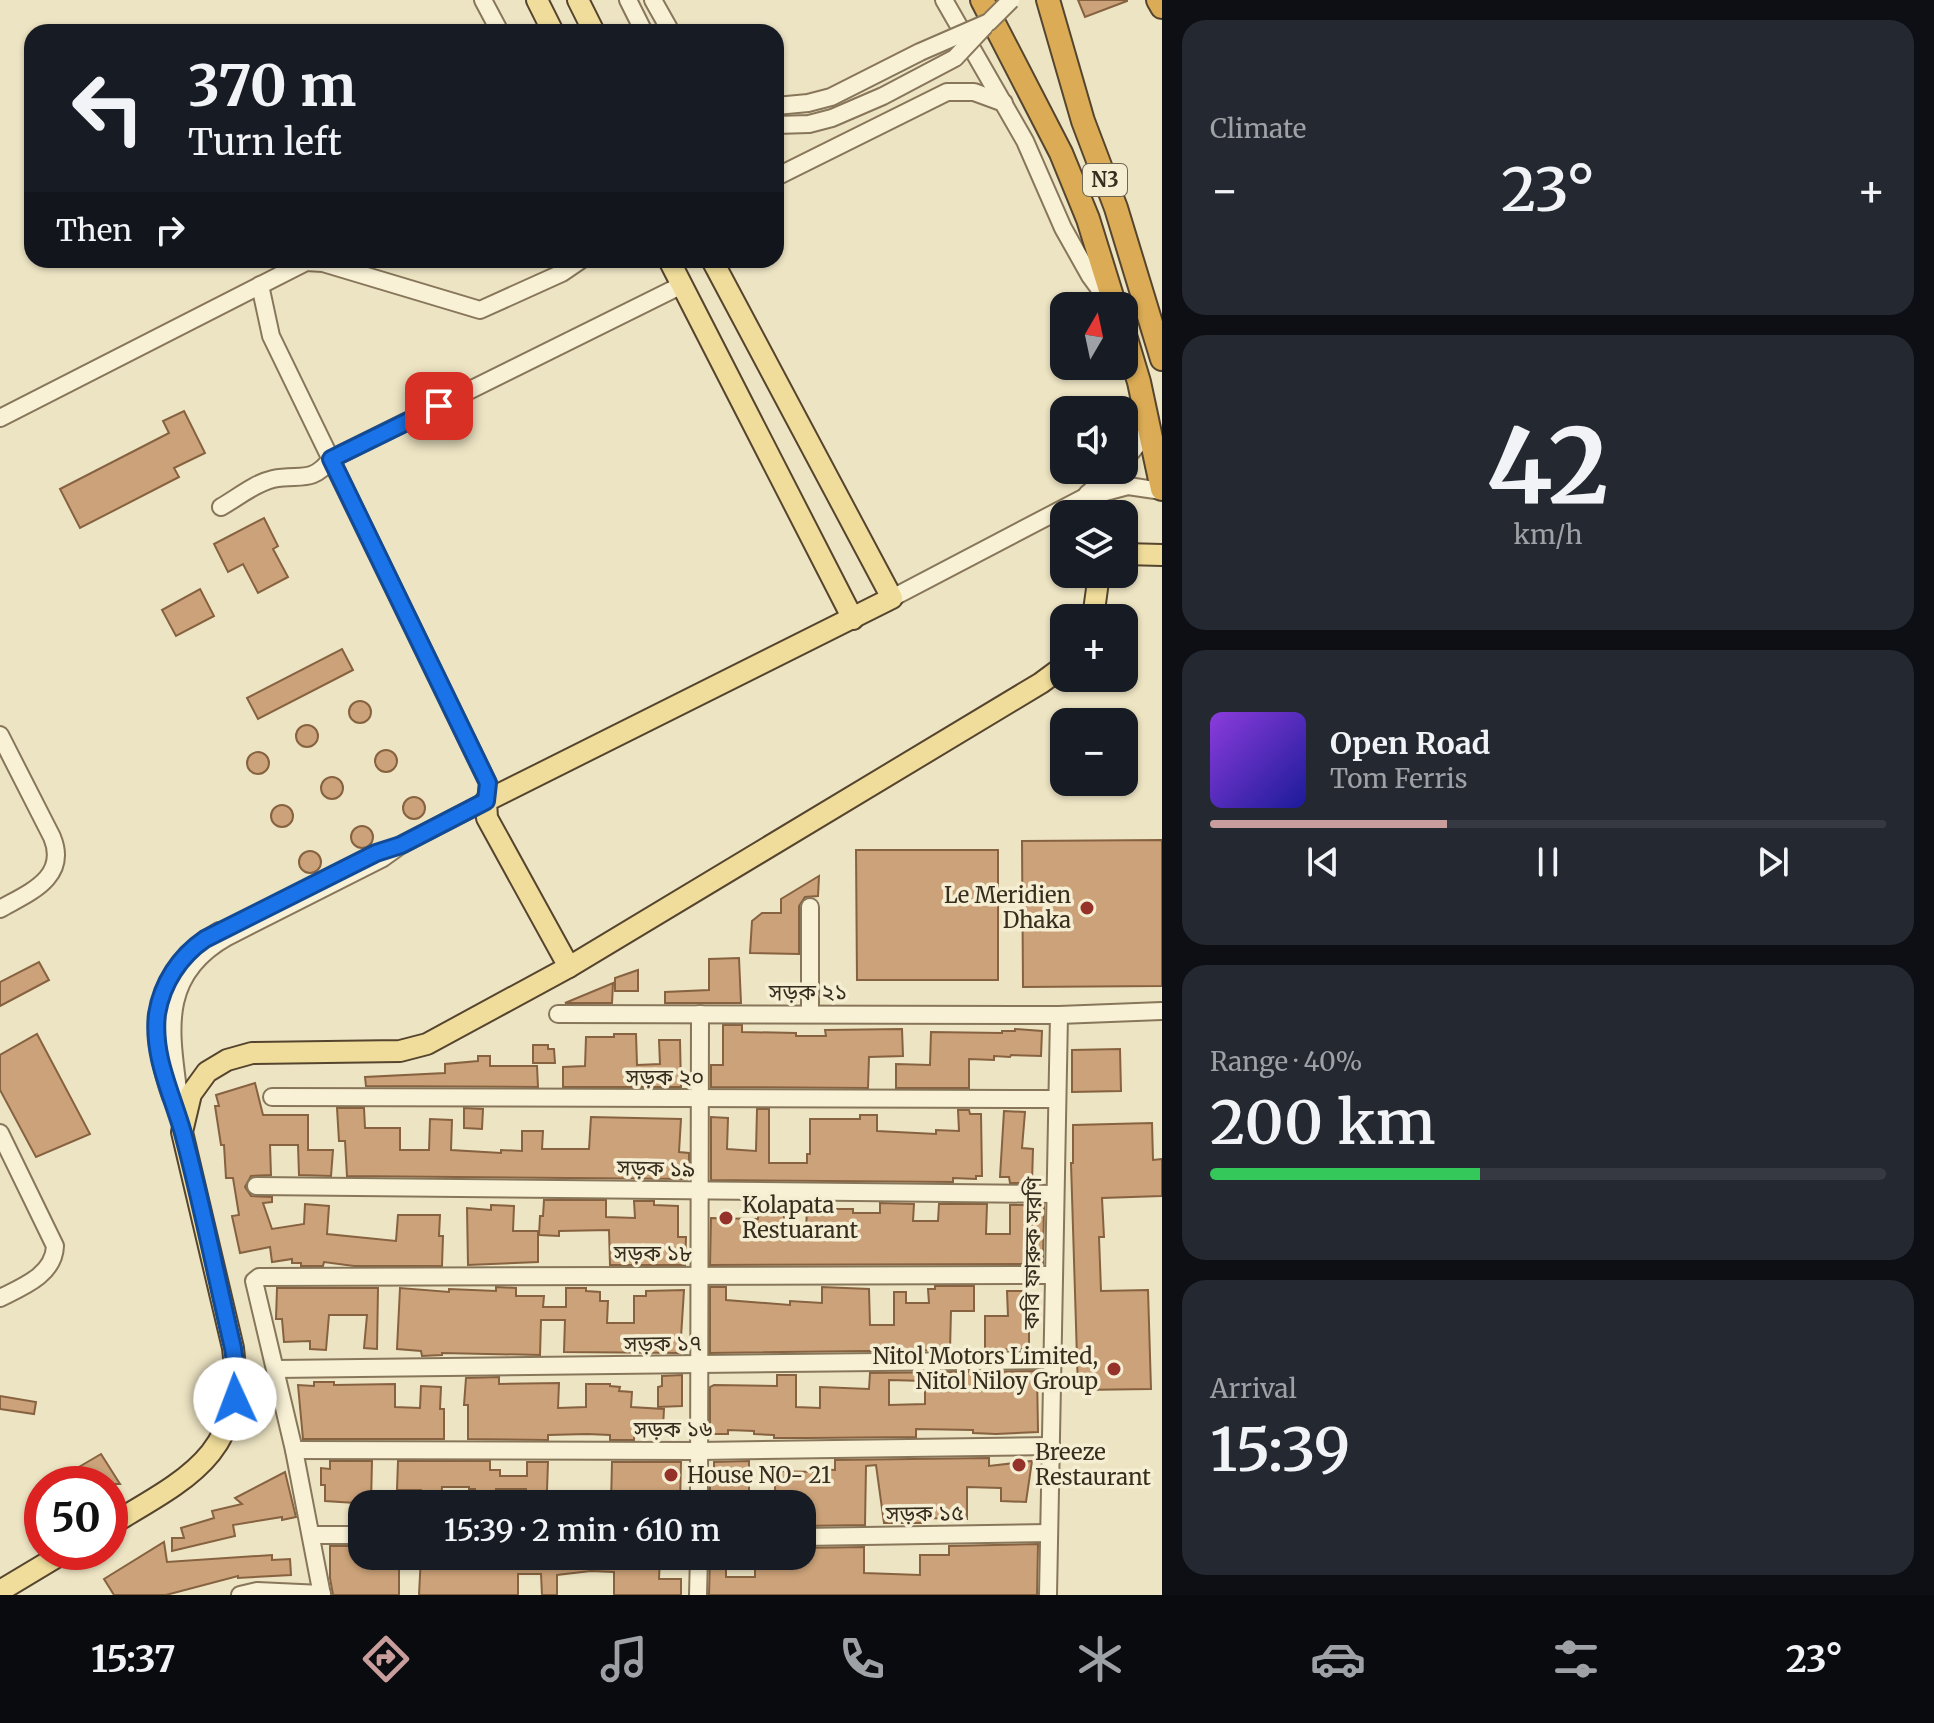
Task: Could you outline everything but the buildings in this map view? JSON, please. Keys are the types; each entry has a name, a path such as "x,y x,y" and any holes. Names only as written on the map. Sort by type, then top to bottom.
{"highway":[{"name":"N3","path":"1048,0 1083,121 1116,208 1162,359"},
{"path":"1158,0 1162,7"},
{"name":"N3","path":"986,11 1061,153 1088,219 1110,292"},
{"path":"1137,380 1162,490"}],"main road":[{"path":"537,0 549,24"},
{"path":"578,0 590,24"},
{"path":"673,268 853,619"},
{"path":"569,967 487,818 486,801 892,598 716,268"},
{"path":"1138,554 1162,555"},
{"path":"128,1514 164,1493 204,1463 227,1427 235,1399 237,1377 233,1348 182,1132 194,1087 207,1072 227,1060 252,1053 400,1051 427,1044 569,967 1050,676"},
{"path":"0,1591 35,1570"}],"street":[{"path":"483,0 496,24"},
{"path":"628,0 640,24"},
{"path":"653,0 666,24"},
{"path":"944,0 1025,141 1063,228 1090,276 1103,292"},
{"path":"784,105 831,97 920,52 986,11 1011,0"},
{"path":"784,125 809,124 832,118 883,96 955,58 986,11"},
{"path":"784,173 947,92 974,92 1004,103"},
{"path":"0,418 293,268"},
{"path":"336,268 480,310 569,268"},
{"path":"182,1132 173,1086 159,1054 158,1012 166,986 224,928 376,853 401,845 486,801 488,783 271,336 260,285"},
{"path":"221,507 270,480 307,478 322,471 331,459 682,285"},
{"path":"1138,444 1150,429"},
{"path":"1083,498 1099,484"},
{"path":"892,598 1083,498 1128,486 1162,490"},
{"path":"0,735 52,837 56,852 45,884 0,909"},
{"path":"810,907 810,1014"},
{"path":"1059,1015 1162,1011"},
{"name":"সড়ক ২১","path":"558,1014 1059,1015"},
{"path":"699,1490 700,1014"},
{"name":"কবি ফারুক সরণি","path":"1048,1595 1059,1015"},
{"name":"সড়ক ২০","path":"272,1097 1057,1099"},
{"path":"0,1133 55,1246 48,1268 24,1286 0,1298"},
{"name":"সড়ক ১৯","path":"256,1186 1055,1194"},
{"name":"সড়ক ১৮","path":"275,1369 254,1281 259,1277 1054,1275"},
{"name":"সড়ক ১৭","path":"275,1369 1052,1360"},
{"path":"240,1595 257,1591 322,1595 275,1369"},
{"name":"সড়ক ১৬","path":"294,1450 699,1451 1051,1446"},
{"name":"সড়ক ১৫","path":"816,1537 1049,1533"},
{"path":"311,1535 348,1535"},
{"path":"698,1595 699,1570"}],"place":[{"name":"Le Meridien Dhaka","path":"1087,908"},
{"name":"Kolapata Restuarant","path":"726,1218"},
{"name":"Nitol Motors Limited, Nitol Niloy Group","path":"1114,1369"},
{"name":"Breeze Restaurant","path":"1019,1465"},
{"name":"House NO- 21","path":"671,1475"}],"route":[{"path":"235,1399 237,1377 233,1348 182,1132 159,1054 157,1024 161,996 175,967 205,939 486,801 488,783 331,459 439,406"}]}
